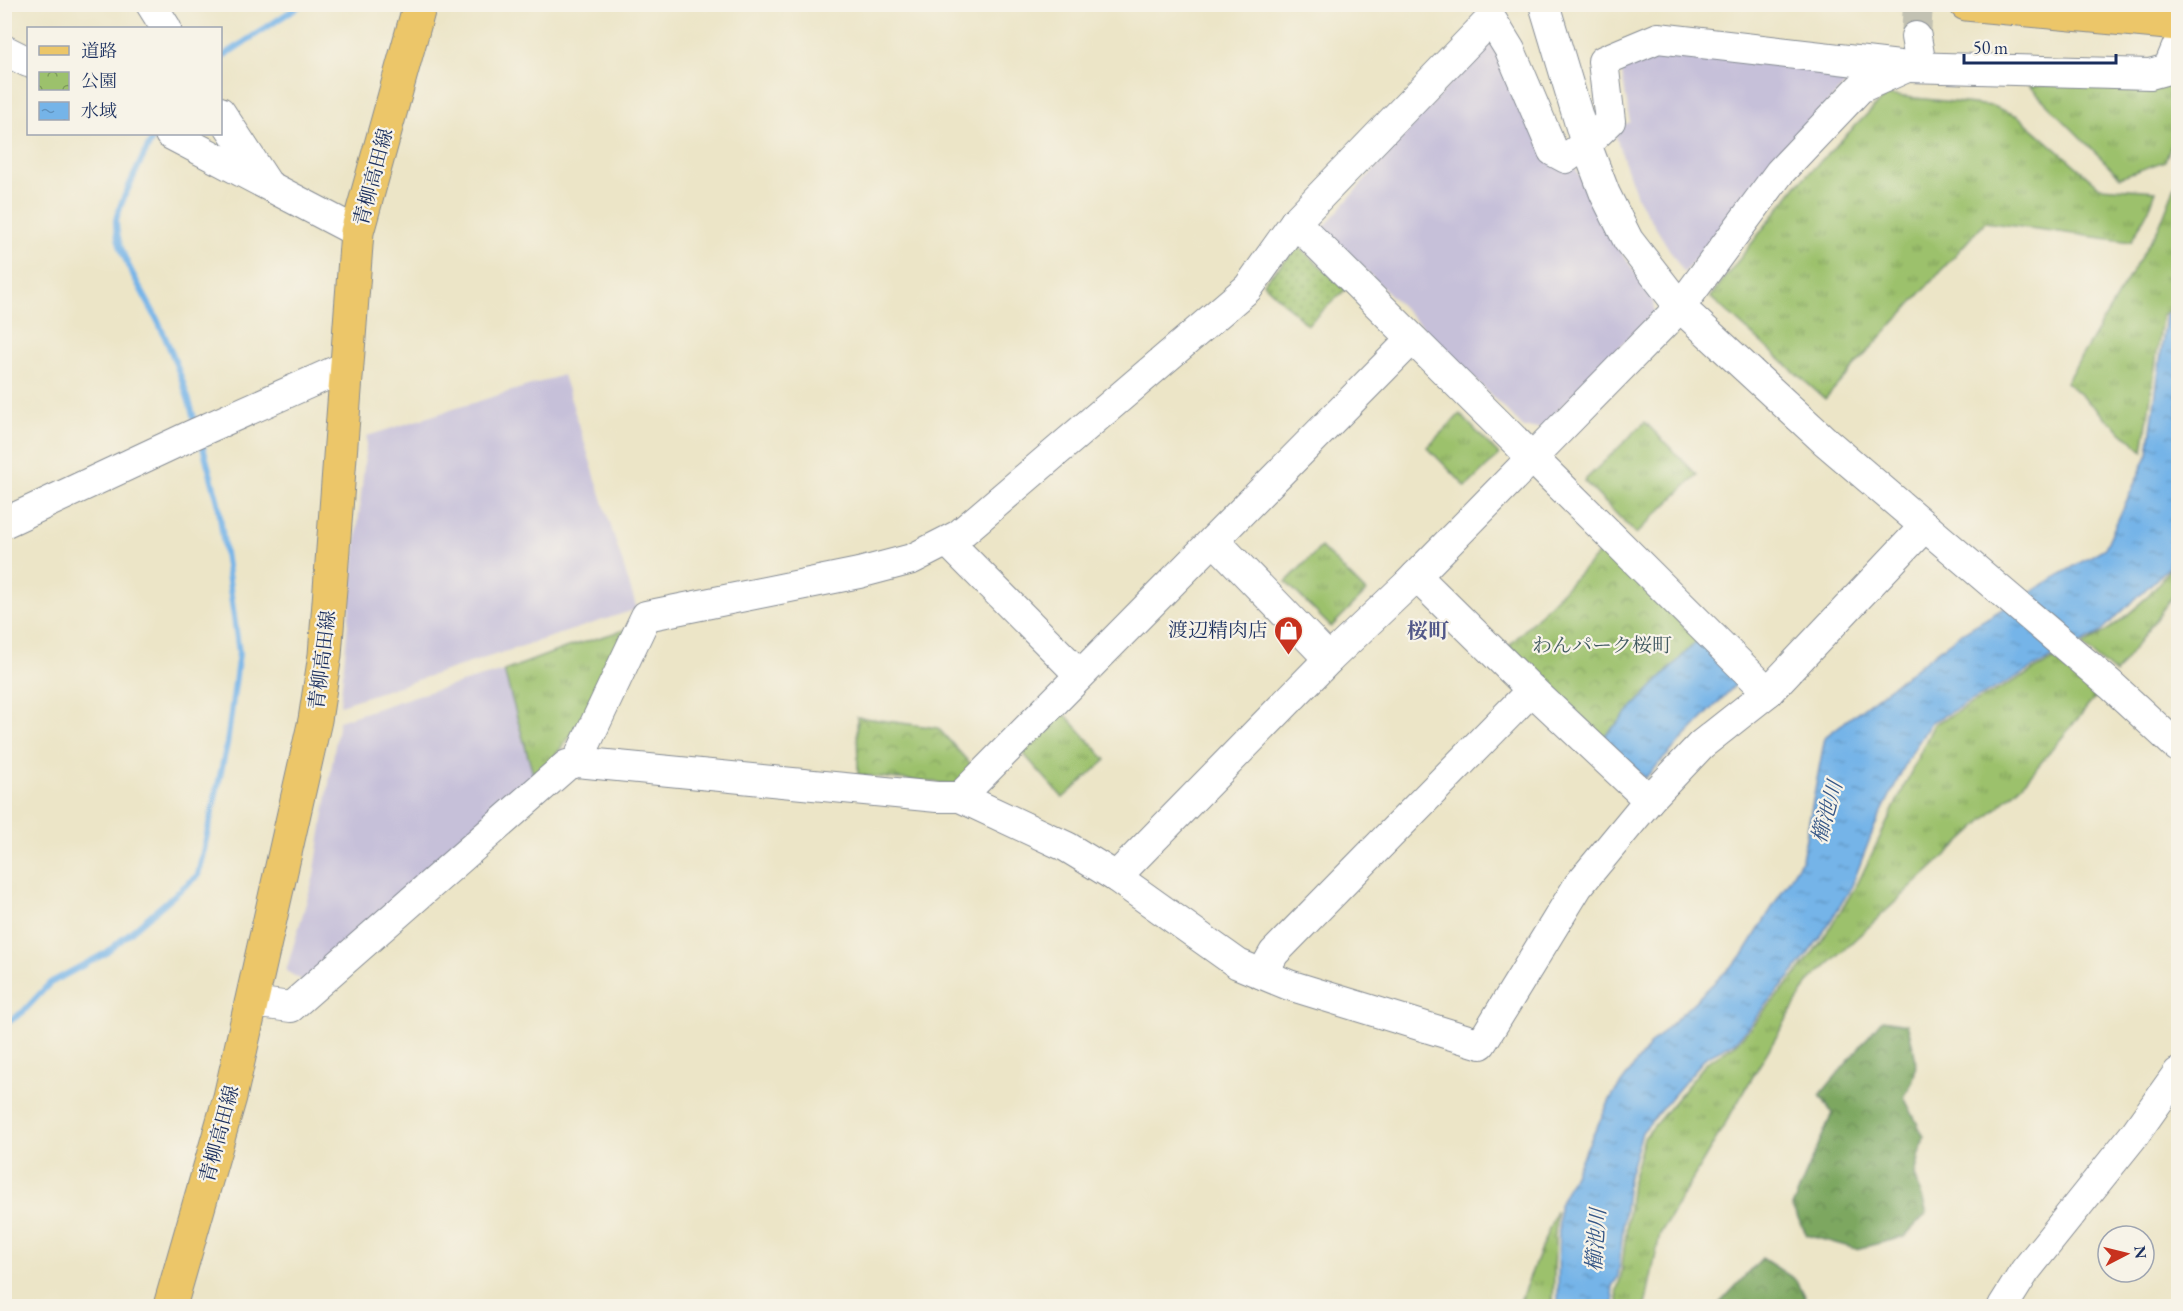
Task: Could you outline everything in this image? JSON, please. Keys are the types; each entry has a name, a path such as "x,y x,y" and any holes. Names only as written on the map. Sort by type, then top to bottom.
{"main road":[{"name":"青柳高田線","path":"170,1306 230,1096 315,720 325,655 357,232 420,4"},
{"path":"1966,4 2178,24"}],"street":[{"path":"151,4 165,27"},
{"path":"1544,4 1586,144 1605,194 1628,240 1680,307 1825,441 2111,685 2178,747"},
{"path":"577,762 646,616 859,573 912,559 948,542 1010,494 1248,288 1295,222 1491,19 1510,50 1553,152 1566,158 1586,144 1610,121 1603,61 1658,38 1915,66 2150,74 2168,69 2178,45"},
{"path":"1915,66 1916,37"},
{"path":"4,50 27,62"},
{"path":"1116,877 1329,659 1416,576 1680,307 1780,172 1860,88 1915,66"},
{"path":"222,115 267,183"},
{"path":"172,135 357,232"},
{"path":"1295,222 1768,692"},
{"path":"960,797 1412,339"},
{"path":"4,523 347,366"},
{"path":"252,1002 291,1007 567,765 577,762 880,792 960,797 1067,847 1116,877 1238,964 1289,985 1481,1044 1578,886 1650,800 1701,745 1768,692 1936,535"},
{"path":"1214,540 1329,659"},
{"path":"948,542 1080,675"},
{"path":"1416,576 1532,690 1650,800"},
{"path":"1262,974 1274,953 1532,690"},
{"path":"2003,1306 2025,1272 2134,1134 2178,1073"}],"shaded area":[{"path":"1485,43 1500,46 1593,197 1606,230 1653,298 1654,312 1541,428 1524,428 1323,228"},
{"path":"1651,48 1855,74 1775,159 1684,273 1638,199 1613,129 1630,122 1620,61"},
{"path":"563,375 637,609 340,705 367,436"},
{"path":"504,671 535,781 305,982 286,971 314,876 339,721 418,695"}],"green space":[{"path":"2178,65 2178,126 2165,161 2120,177 2029,86 2172,82"},
{"path":"1886,95 1992,106 2018,116 2100,187 2156,191 2131,242 1985,222 1825,399 1710,297 1797,185"},
{"path":"2178,179 2178,300 2162,317 2143,451 2066,382 2160,225"},
{"path":"1299,247 1346,289 1307,325 1263,283"},
{"path":"1460,414 1499,455 1466,487 1427,447"},
{"path":"1645,422 1697,475 1636,534 1584,481"},
{"path":"1321,547 1366,592 1331,627 1286,582"},
{"name":"わんパーク桜町","path":"1604,548 1698,640 1603,738 1509,646"},
{"path":"2178,556 2178,589 2115,674 2082,645 2111,628 2148,596"},
{"path":"631,628 587,715 535,781 504,671 565,648"},
{"path":"2059,657 2099,693 2024,783 1808,983 1660,1234 1645,1306 1619,1306 1617,1290 1621,1276 1632,1181 1644,1138 1707,1062 1737,1043 1821,942 1858,883 1934,724"},
{"path":"1064,713 1106,760 1063,798 1021,751"},
{"path":"857,717 938,728 974,768 963,785 858,775"},
{"path":"1882,1020 1907,1024 1913,1044 1916,1061 1914,1078 1904,1097 1924,1137 1915,1175 1927,1213 1904,1237 1856,1249 1807,1235 1792,1207 1832,1113 1820,1095"},
{"path":"1556,1211 1553,1306 1518,1306"},
{"path":"1762,1258 1796,1280 1805,1298 1795,1306 1717,1306"}],"water":[{"name":"櫛池川","path":"2178,304 2178,543 2167,569 2098,634 1931,722 1909,757 1874,828 1851,888 1819,939 1736,1041 1706,1057 1642,1132 1628,1179 1618,1277 1612,1286 1615,1306 1558,1306 1559,1205 1612,1096 1651,1043 1743,955 1802,859 1825,737 1960,634 2105,548 2148,454 2166,316"},
{"path":"1698,640 1739,681 1645,778 1603,738"}],"waterway":[{"path":"222,57 302,4"},
{"path":"154,135 121,204 116,221 117,234 127,262 172,353 196,425"},
{"path":"4,1025 23,1012 50,983 106,953 198,875 227,744 239,653 218,502 201,440"}],"tunnel":[{"path":"1916,37 1918,4"}],"place":[{"name":"渡辺精肉店","path":"1289,656"}],"district":[{"name":"桜町","path":"1428,631"}]}
